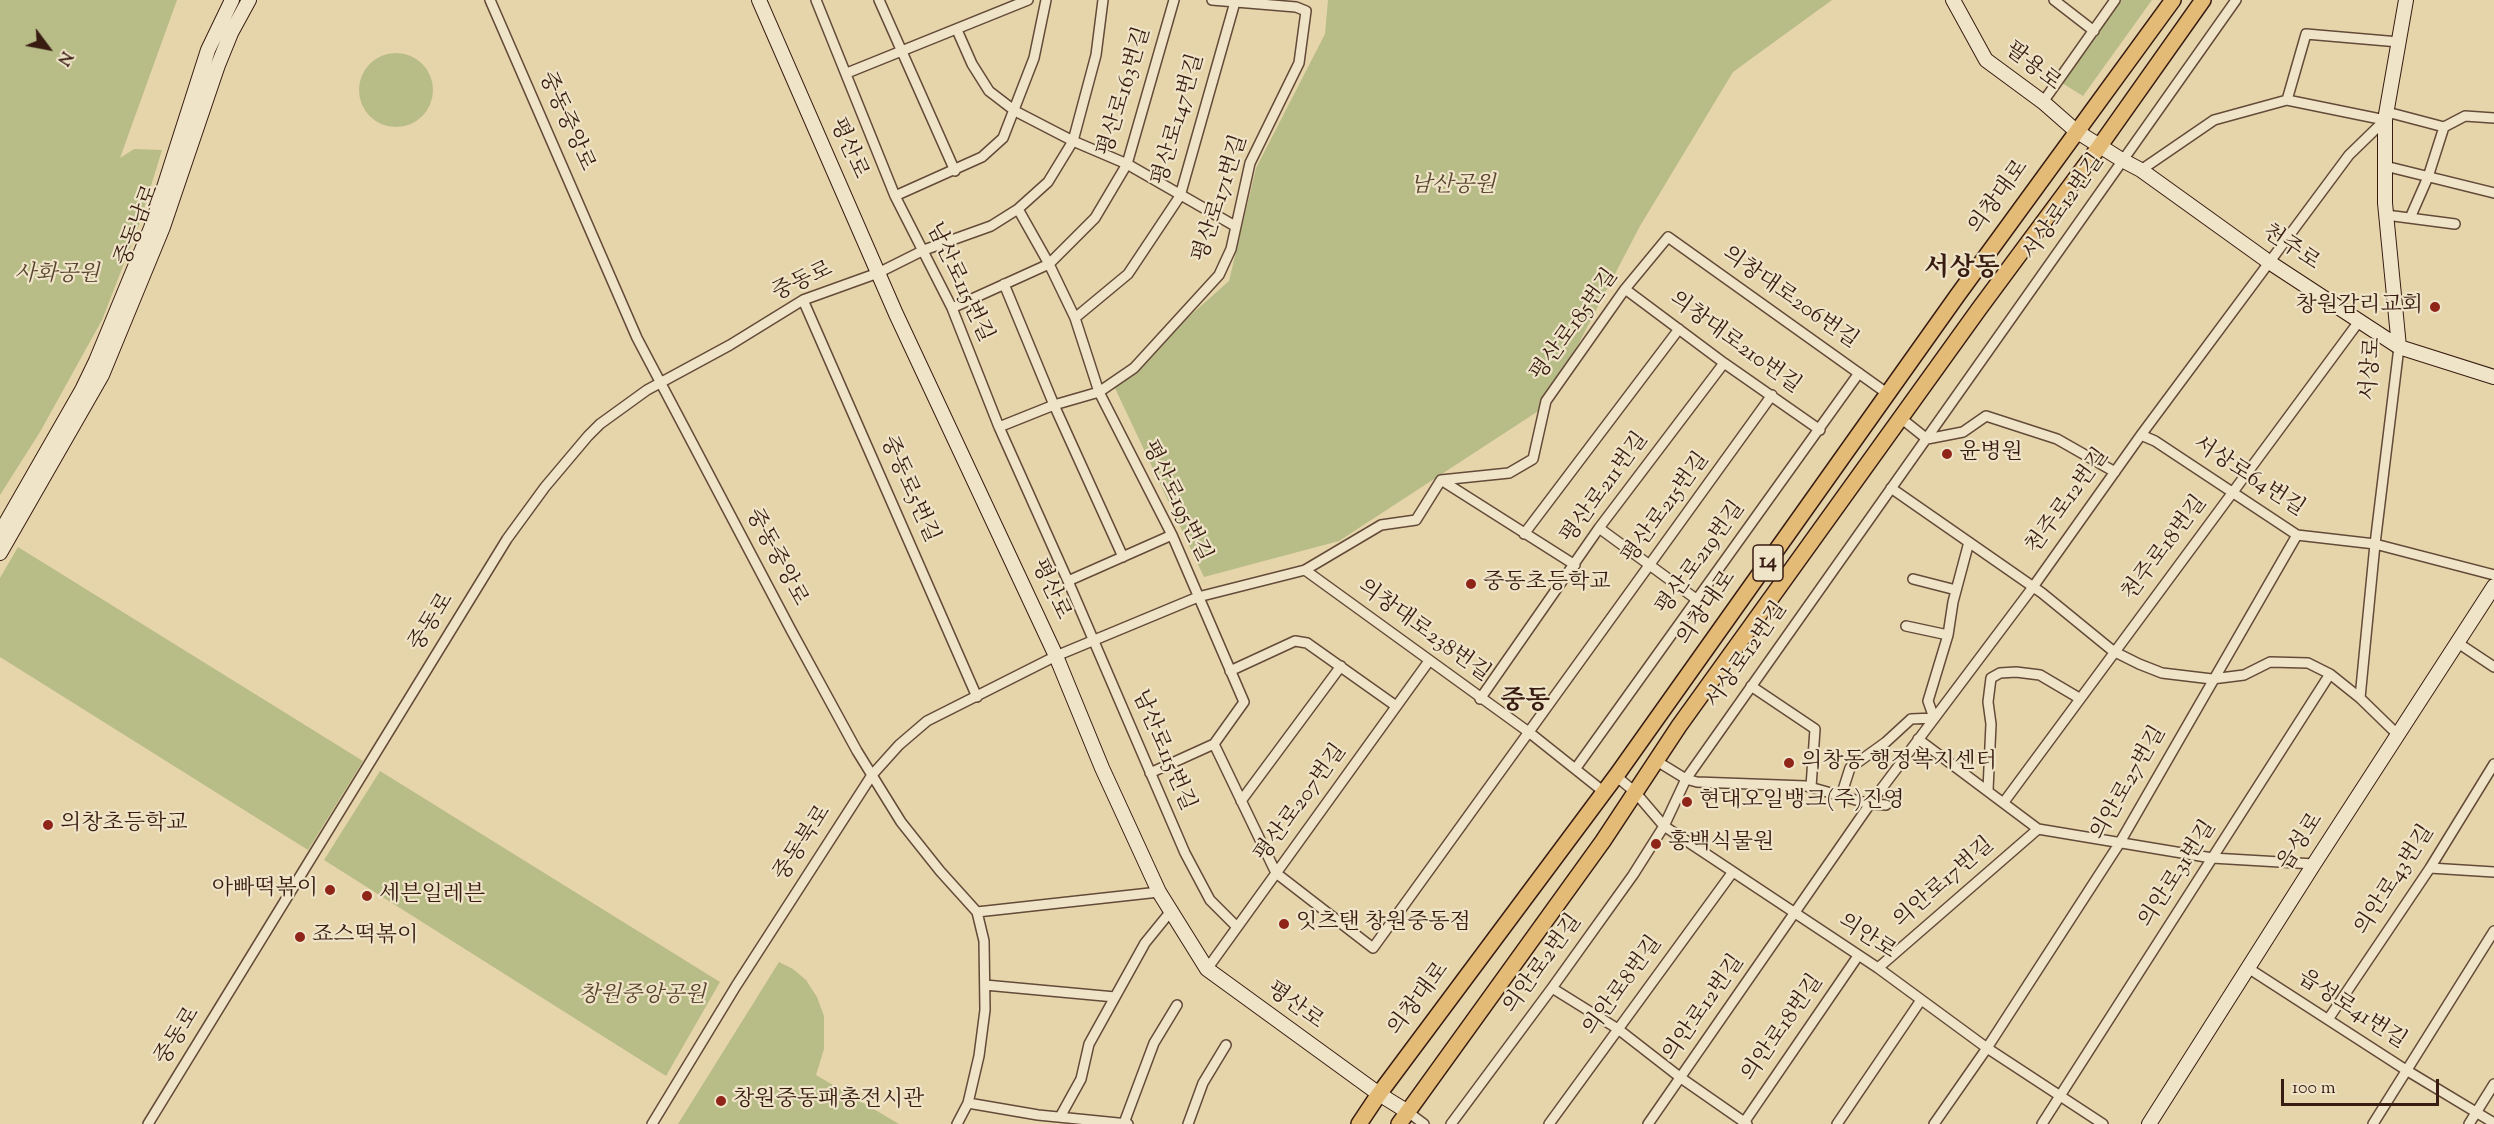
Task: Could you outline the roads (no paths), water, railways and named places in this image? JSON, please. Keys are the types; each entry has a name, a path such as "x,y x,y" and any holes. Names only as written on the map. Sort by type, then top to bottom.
{"main road":[{"name":"중동남로","path":"0,532 93,369 151,228 208,50 232,0"},
{"name":"중동남로","path":"0,553 102,375 163,227 218,65 231,33 249,0"},
{"name":"평산로","path":"759,0 878,273 1056,656 1102,768 1159,892 1207,969 1379,1094 1404,1118"},
{"name":"팔용로","path":"1953,0 1986,60 2043,102 2076,131"},
{"name":"의창대로","path":"1359,1124 1616,776 2076,131 2173,0"},
{"name":"의창대로","path":"1404,1118 1603,841 1655,760 1979,309 2099,147 2202,0"},
{"name":"서상로","path":"2399,347 2386,215 2386,116 2406,0"},
{"name":"천주로","path":"2076,131 2099,147 2141,170 2269,262 2399,347 2494,377"},
{"name":"읍성로","path":"2149,1124 2313,864 2494,586"}],"street":[{"name":"중동중앙로","path":"490,0 638,338 791,630 901,822 940,871 977,912 984,941 985,1010 979,1056 968,1102 957,1124"},
{"name":"남산로115번길","path":"816,0 895,196 952,308 999,427 1185,853 1210,900 1237,927"},
{"path":"879,0 954,171"},
{"path":"847,73 1028,0"},
{"path":"895,196 982,157 1003,138 1034,58 1046,0"},
{"name":"중동로","path":"148,1124 507,539 545,487 588,436 612,415 662,381 730,345 802,300 878,273 924,250 991,226 1018,209 1048,182 1072,141 1096,55 1102,0"},
{"name":"평산로163번길","path":"952,308 1049,264 1095,218 1127,164 1174,0"},
{"path":"1212,0 1234,2"},
{"path":"2054,0 2094,31"},
{"path":"2043,102 2115,0"},
{"name":"서상로12번길","path":"1664,826 1686,779 2236,0"},
{"name":"평산로171번길","path":"999,427 1054,405 1099,392 1134,368 1219,275 1231,249 1250,164 1299,63 1306,11 1296,7 1234,2"},
{"name":"평산로147번길","path":"1075,318 1128,274 1180,196 1234,2"},
{"path":"957,30 972,64 989,91 1015,111 1072,141 1127,164 1235,226"},
{"path":"2287,100 2306,34 2399,42"},
{"path":"2141,170 2214,120 2287,100 2444,126 2465,116 2494,118"},
{"name":"천주로12번길","path":"1794,914 1870,804 2033,587 2141,435 2269,262 2349,155 2386,116"},
{"path":"2410,218 2428,177 2444,126"},
{"path":"2385,166 2494,192"},
{"name":"평산로195번길","path":"1018,209 1049,264 1075,318 1099,392 1172,535 1244,702 1214,744"},
{"path":"2386,215 2455,224"},
{"name":"의창대로206번길","path":"1668,237 1888,394"},
{"name":"평산로185번길","path":"1440,480 1509,473 1533,459 1546,401 1625,289 1668,237"},
{"path":"1004,284 1054,405 1123,556"},
{"name":"의창대로210번길","path":"1625,289 1724,363 1820,430"},
{"name":"중동로5번길","path":"802,300 977,697"},
{"name":"천주로18번길","path":"2004,802 2113,651 2360,320"},
{"path":"1524,534 1679,329"},
{"name":"서상로","path":"2360,698 2375,544 2399,347"},
{"name":"평산로211번길","path":"1480,699 1599,528 1724,363"},
{"name":"평산로219번길","path":"1576,768 1859,373"},
{"name":"평산로215번길","path":"1276,873 1373,948 1772,395"},
{"path":"1902,418 1928,439 1963,432 1986,416 2057,439 2115,472"},
{"name":"서상로64번길","path":"2141,435 2155,441 2297,535 2375,544"},
{"path":"1056,656 1198,597 1305,570 1381,525 1416,520 1440,480 1575,565"},
{"path":"1892,488 2033,587 2113,651 2162,673 2212,679 2244,675 2270,662 2308,663 2330,674 2360,698 2398,735"},
{"path":"1599,528 1652,564 1696,599"},
{"path":"1068,581 1172,535"},
{"name":"의안로27번길","path":"1934,1124 1988,1048 2119,844 2297,535"},
{"path":"1841,796 1850,768 1886,742 1911,719 1934,718 1928,701 1947,635 1969,542"},
{"path":"2375,544 2494,575"},
{"name":"의창대로238번길","path":"1305,570 1530,733 1604,792"},
{"path":"1913,579 1956,590"},
{"path":"1906,626 1947,635"},
{"path":"1230,671 1295,641 1314,646 1396,706"},
{"path":"2458,643 2494,667"},
{"name":"중동북로","path":"652,1124 736,986 872,775 899,745 927,721 1056,656"},
{"name":"평산로207번길","path":"1207,969 1429,661"},
{"path":"1241,801 1341,666"},
{"path":"1988,790 1991,724 1988,702 1991,678 2000,673 2016,672 2040,675 2079,698"},
{"name":"의안로31번길","path":"2042,1124 2330,674"},
{"path":"1751,686 1815,729 1811,787"},
{"path":"1918,739 2038,829 2212,858 2313,864"},
{"path":"1150,773 1214,744 1276,873"},
{"path":"1655,760 1686,779 1697,782 1811,787 1870,804 1886,805"},
{"name":"의안로43번길","path":"2329,1018 2430,868 2494,764"},
{"name":"의안로","path":"1616,776 1635,792 1664,826 1878,968 1988,1048 2103,1124"},
{"name":"의안로2번길","path":"1451,1124 1552,988 1664,826"},
{"name":"의안로17번길","path":"1878,968 2038,829"},
{"path":"2430,868 2494,872"},
{"name":"의안로8번길","path":"1549,1124 1732,873"},
{"path":"977,912 1159,892"},
{"path":"1060,1117 1081,1079 1089,1044 1145,943 1171,911"},
{"name":"의안로12번길","path":"1648,1124 1794,914"},
{"path":"2373,1124 2494,931"},
{"name":"의안로18번길","path":"1745,1123 1858,956"},
{"name":"읍성로41번길","path":"2248,968 2329,1018 2406,1070 2494,1123"},
{"path":"985,985 1115,997"},
{"path":"1552,988 1618,1029 1745,1123"},
{"path":"1837,1124 1921,1000"},
{"path":"968,1102 1060,1117 1126,1124 1154,1043 1177,1005"},
{"path":"1188,1124 1203,1083 1226,1045"},
{"path":"2469,1124 2494,1084"},
{"path":"1404,1118 1424,1124"}],"place":[{"name":"창원감리교회","path":"2435,307"},
{"name":"윤병원","path":"1947,454"},
{"name":"중동초등학교","path":"1471,584"},
{"name":"의창동 행정복지센터","path":"1789,763"},
{"name":"현대오일뱅크(주)진영","path":"1687,802"},
{"name":"의창초등학교","path":"48,825"},
{"name":"홍백식물원","path":"1656,844"},
{"name":"아빠떡볶이","path":"330,890"},
{"name":"세븐일레븐","path":"367,896"},
{"name":"잇츠탠 창원중동점","path":"1284,924"},
{"name":"죠스떡볶이","path":"300,937"},
{"name":"창원중동패총전시관","path":"721,1101"}],"district":[{"name":"서상동","path":"1962,271"},
{"name":"중동","path":"1525,704"}],"park label":[{"name":"남산공원","path":"1453,187"},
{"name":"사화공원","path":"57,276"},
{"name":"창원중앙공원","path":"642,997"}]}
